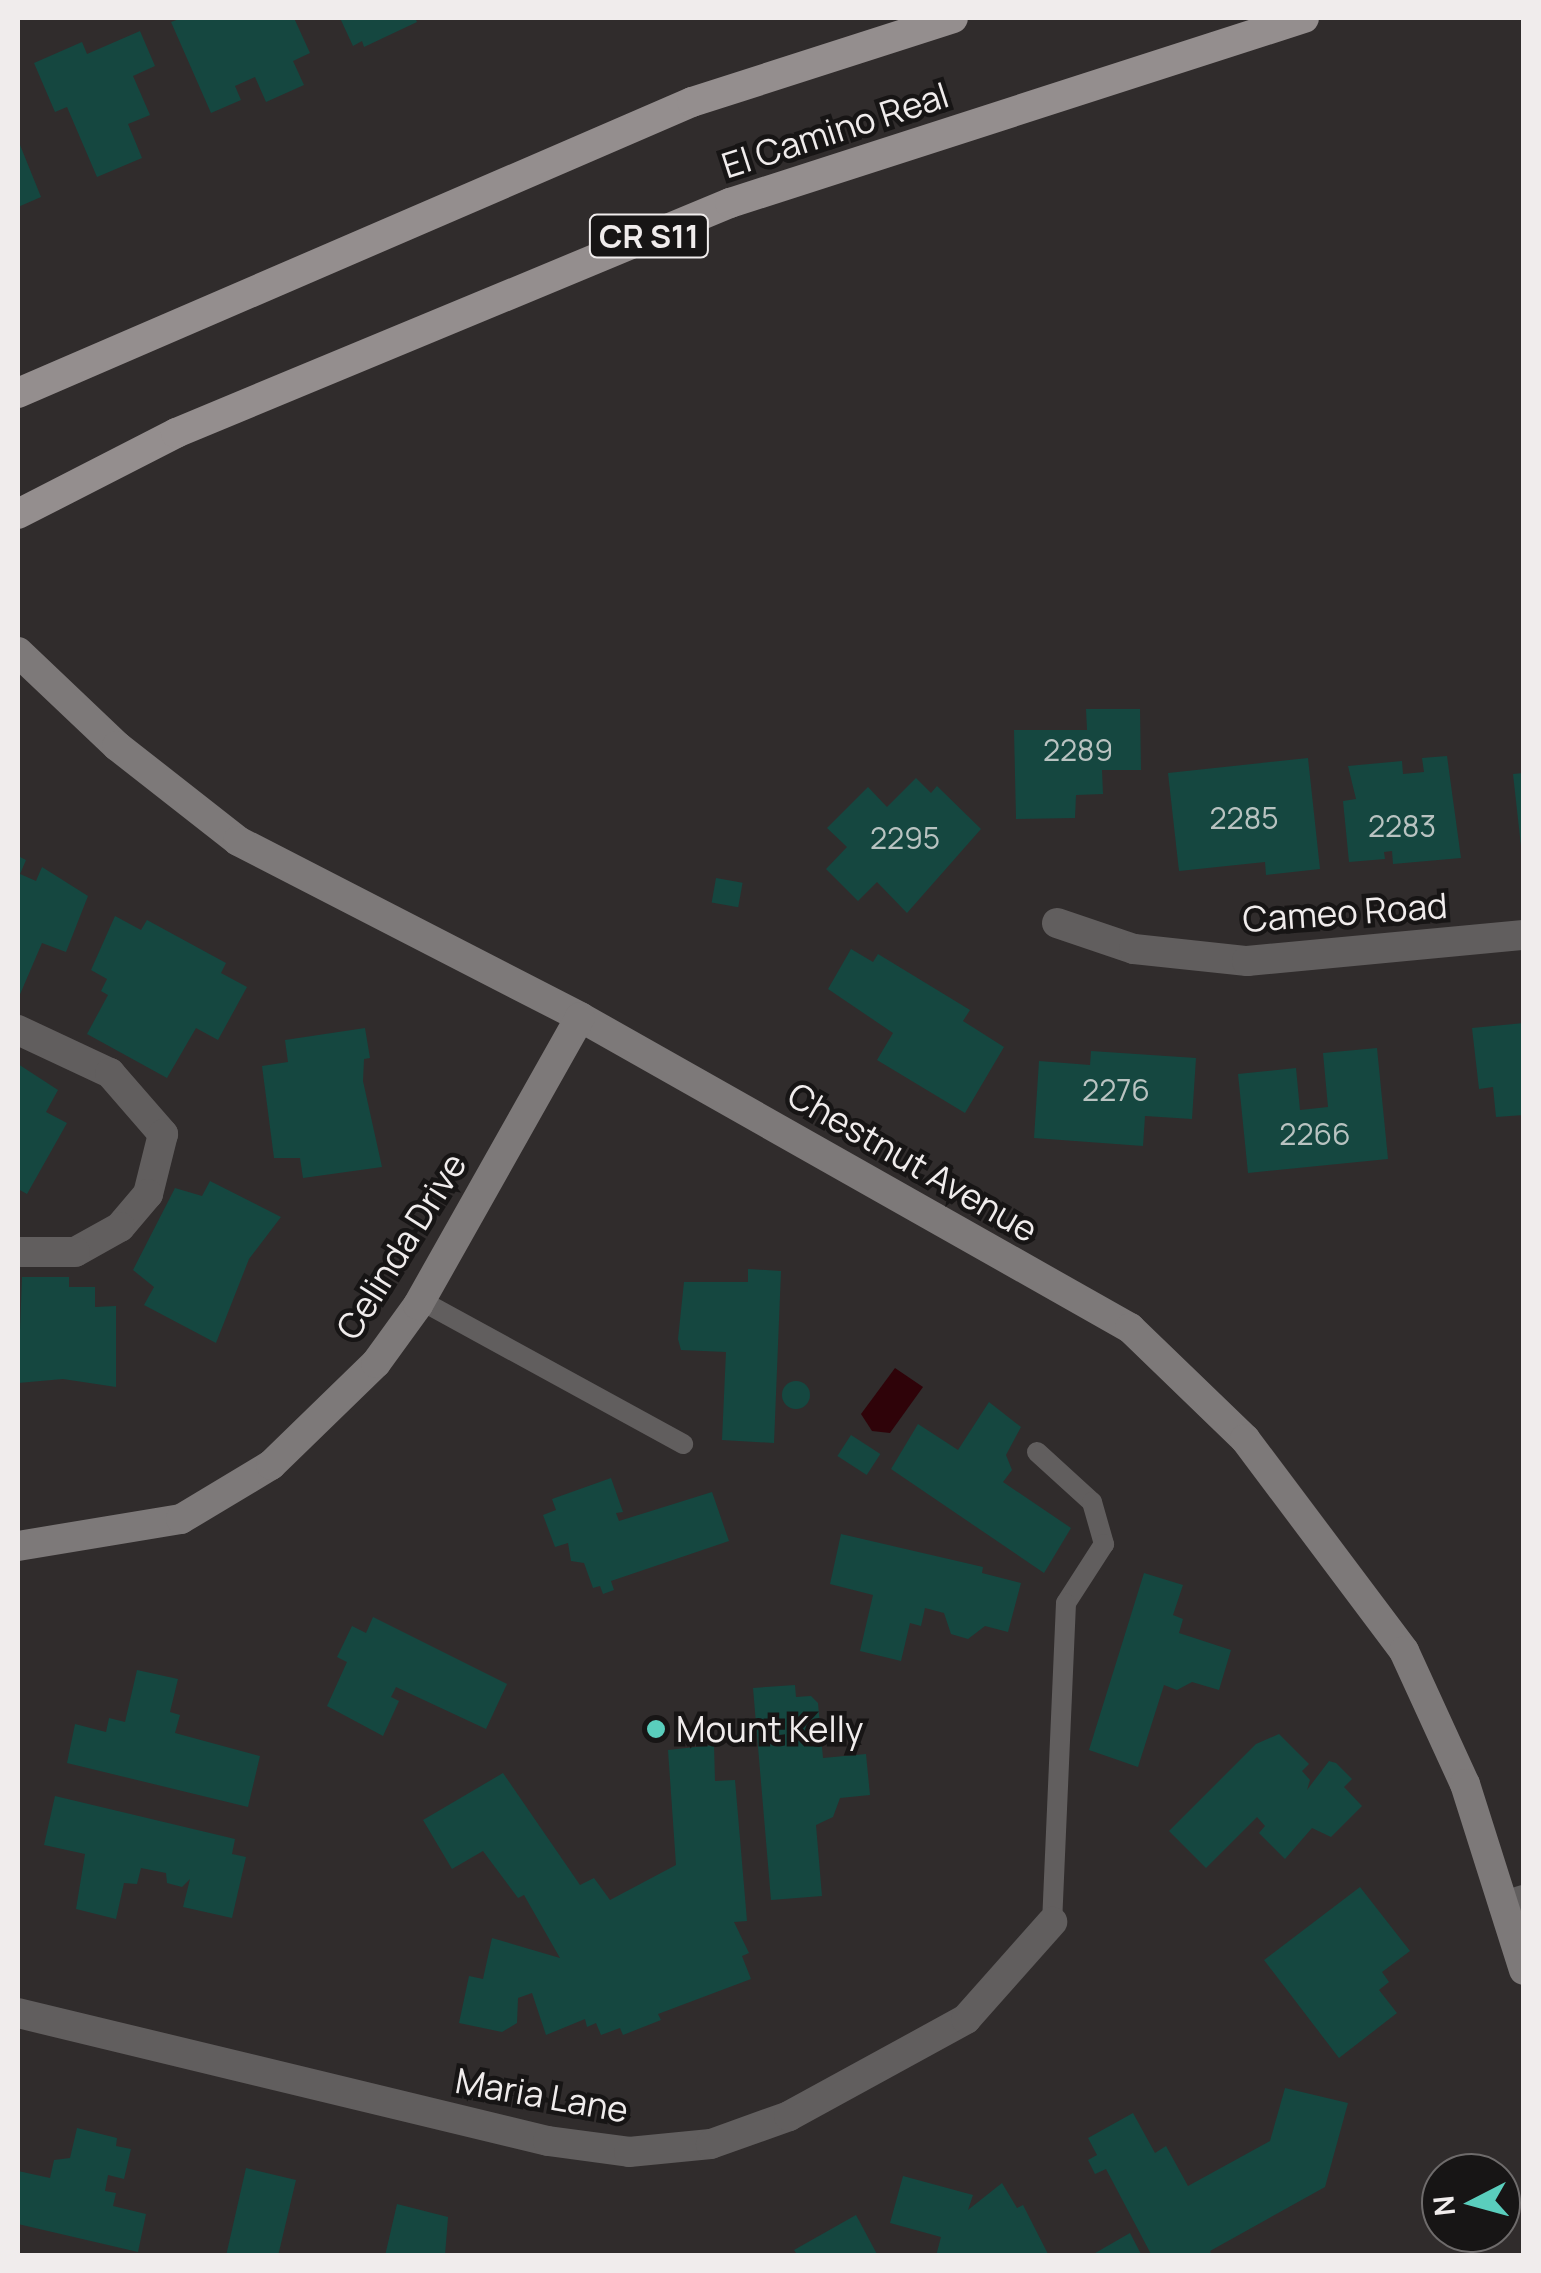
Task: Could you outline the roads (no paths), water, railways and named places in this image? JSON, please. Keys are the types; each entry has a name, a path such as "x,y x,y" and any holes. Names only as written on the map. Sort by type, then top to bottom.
{"main road":[{"name":"El Camino Real","path":"18,394 692,102 953,18"},
{"name":"El Camino Real","path":"18,514 176,433 730,203 1304,18"},
{"name":"Chestnut Avenue","path":"18,652 117,746 238,841 580,1017 1130,1328 1245,1438 1404,1651 1514,1903 1524,1970"},
{"name":"Celinda Drive","path":"18,1546 181,1519 271,1466 376,1362 420,1300 580,1017"}],"street":[{"name":"Cameo Road","path":"1057,924 1134,949 1248,961 1524,935"},
{"path":"18,1030 110,1073 163,1134 148,1194 120,1226 76,1252 18,1252"},
{"name":"Maria Lane","path":"18,2013 548,2141 629,2152 711,2144 790,2116 966,2018 1052,1922"}],"lane":[{"path":"420,1300 682,1444"},
{"path":"1037,1452 1092,1502 1104,1544 1066,1603 1052,1922"}],"place":[{"name":"Mount Kelly","path":"656,1729"}]}
